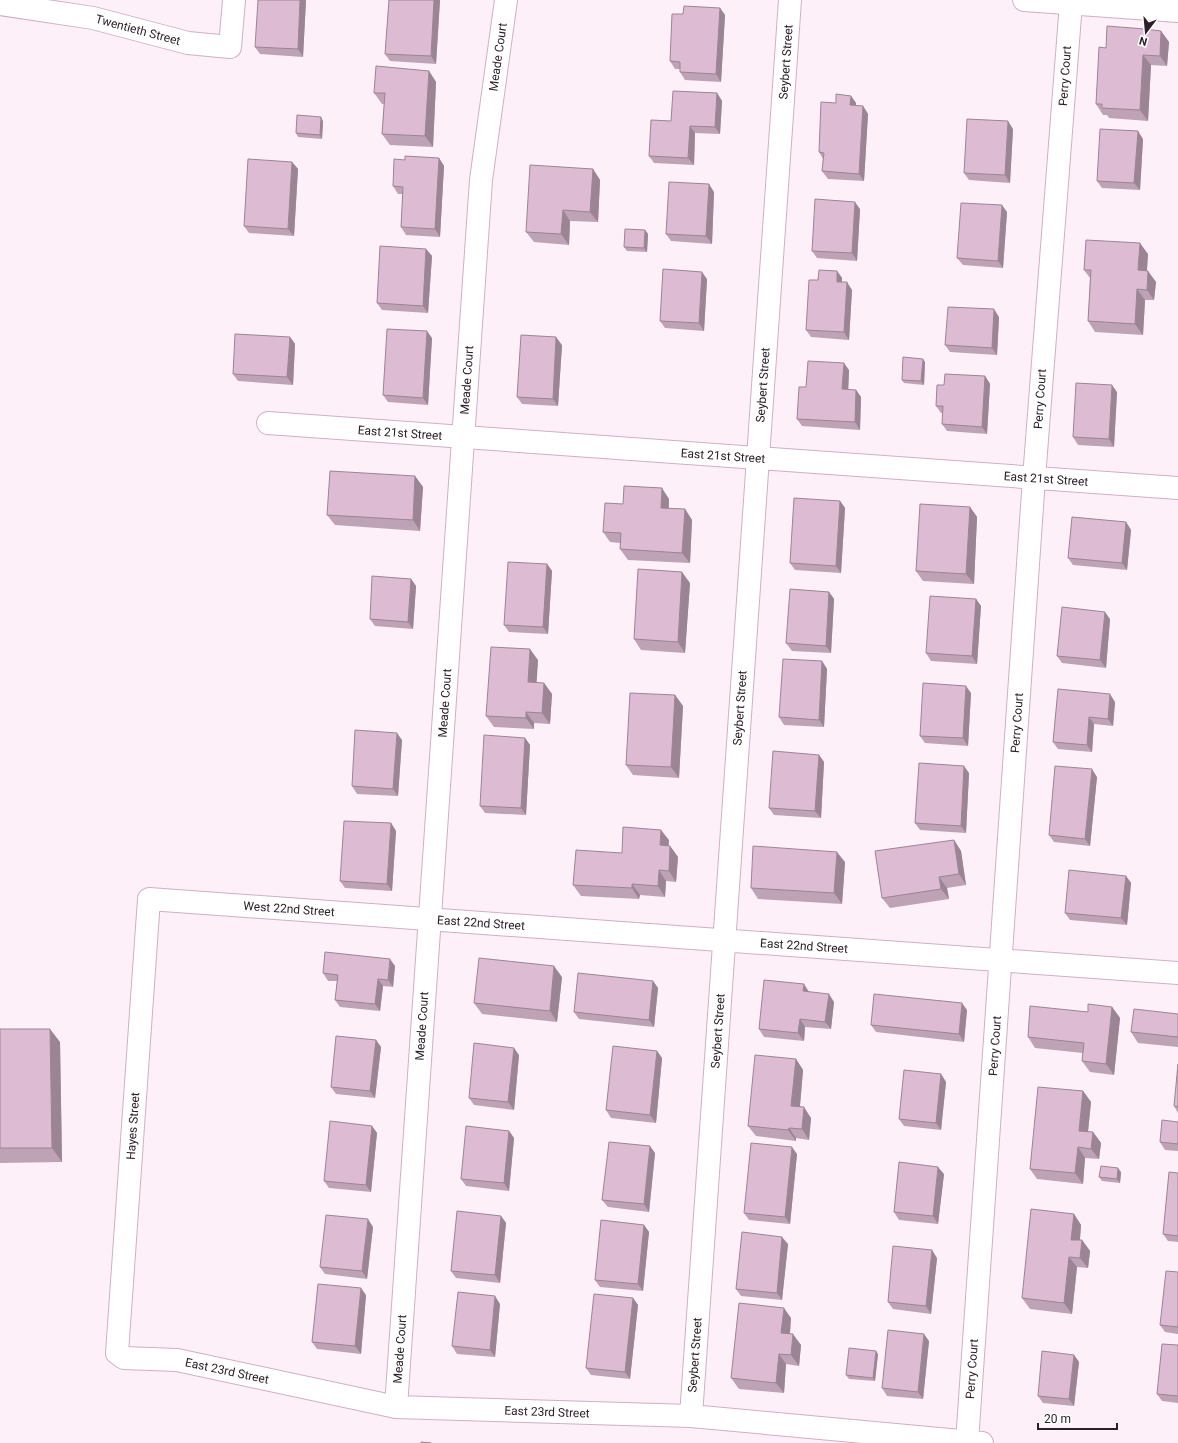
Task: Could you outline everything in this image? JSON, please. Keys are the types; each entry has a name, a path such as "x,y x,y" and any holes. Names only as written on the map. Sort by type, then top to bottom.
{"street":[{"name":"Twentieth Street","path":"0,4 93,18 188,43 230,47 234,0"},
{"name":"Meade Court","path":"396,1407 481,180 506,0"},
{"name":"Seybert Street","path":"691,1416 790,0"},
{"path":"1024,0 1178,10"},
{"name":"Perry Court","path":"975,1442 1001,960 1034,478 1071,3"},
{"name":"East 21st Street","path":"268,423 1178,488"},
{"name":"West 22nd Street","path":"149,899 430,919"},
{"name":"Hayes Street","path":"117,1353 149,899"},
{"name":"East 22nd Street","path":"430,919 1178,973"},
{"name":"East 23rd Street","path":"117,1353 124,1358 178,1360 396,1407 691,1416 975,1442"}],"building":[{"path":"258,0 300,0 298,49 255,47"},
{"path":"389,0 434,0 431,56 385,54"},
{"path":"684,6 720,8 716,74 680,72 680,62 670,61 672,14 683,14"},
{"path":"1107,26 1161,31 1160,56 1143,55 1140,110 1102,108 1102,104 1096,104 1099,47 1106,48"},
{"path":"376,66 429,71 425,136 382,134 385,93 374,93"},
{"path":"673,91 717,93 715,127 690,126 688,158 649,156 651,120 671,121"},
{"path":"836,94 851,96 850,105 863,106 859,174 822,171 824,153 819,152 821,102 836,103"},
{"path":"297,115 321,117 320,135 296,133"},
{"path":"967,119 1008,121 1005,175 964,173"},
{"path":"1100,129 1138,131 1134,183 1097,181"},
{"path":"405,156 439,158 435,229 401,227 403,187 393,186 394,159 405,160"},
{"path":"248,159 292,162 288,229 244,226"},
{"path":"530,165 593,169 590,212 563,210 561,234 526,232"},
{"path":"669,182 709,184 706,236 666,234"},
{"path":"815,199 855,202 852,253 812,251"},
{"path":"961,203 1002,205 998,261 957,258"},
{"path":"625,229 645,230 644,248 624,247"},
{"path":"1086,240 1140,243 1138,270 1148,271 1147,290 1137,289 1135,324 1088,321 1091,270 1084,270"},
{"path":"380,246 426,249 423,306 377,303"},
{"path":"663,269 702,272 699,323 660,321"},
{"path":"819,270 837,271 837,282 847,282 844,332 806,330 809,280 818,280"},
{"path":"948,307 994,309 992,348 945,345"},
{"path":"387,329 427,331 423,398 383,395"},
{"path":"235,334 290,337 287,377 233,374"},
{"path":"521,335 556,337 553,399 517,397"},
{"path":"903,357 923,359 921,381 902,380"},
{"path":"808,361 844,363 842,389 856,390 855,422 797,419 799,387 806,387"},
{"path":"945,374 985,376 982,427 942,424 943,406 936,406 937,385 944,385"},
{"path":"1076,383 1112,385 1109,439 1073,437"},
{"path":"330,471 415,476 413,520 327,515"},
{"path":"624,486 662,488 661,508 685,509 682,553 620,549 621,533 603,532 605,503 623,504"},
{"path":"794,498 840,501 836,566 790,563"},
{"path":"920,504 970,507 966,574 916,571"},
{"path":"1072,517 1126,522 1122,563 1068,558"},
{"path":"508,562 547,564 543,627 504,625"},
{"path":"638,569 682,572 678,642 634,639"},
{"path":"372,576 411,579 408,622 370,619"},
{"path":"790,589 829,592 826,646 786,643"},
{"path":"930,596 976,599 972,656 926,653"},
{"path":"1062,607 1105,612 1100,660 1057,656"},
{"path":"491,647 530,649 528,682 544,683 542,713 526,712 526,718 486,716"},
{"path":"783,659 822,661 819,720 779,717"},
{"path":"923,683 966,686 963,738 920,736"},
{"path":"1058,689 1110,694 1108,719 1089,717 1087,745 1053,742"},
{"path":"630,693 675,695 671,767 626,765"},
{"path":"355,730 397,733 393,789 352,786"},
{"path":"484,735 525,738 521,808 480,806"},
{"path":"773,751 819,755 815,811 769,808"},
{"path":"919,763 964,766 961,826 915,823"},
{"path":"1055,766 1092,769 1085,839 1049,835"},
{"path":"344,821 391,823 387,884 340,881"},
{"path":"623,827 661,830 660,845 670,846 669,871 659,870 658,886 632,884 632,888 573,885 576,850 622,853"},
{"path":"954,840 959,874 939,877 941,889 882,898 875,851"},
{"path":"753,846 837,852 834,893 751,888"},
{"path":"1069,870 1126,876 1121,918 1065,913"},
{"path":"325,952 390,959 388,980 378,979 375,1004 335,1000 338,975 323,973"},
{"path":"479,958 554,966 550,1011 474,1003"},
{"path":"578,973 653,981 649,1020 574,1012"},
{"path":"764,980 804,984 803,991 829,994 825,1022 800,1019 798,1033 759,1029"},
{"path":"874,994 962,1003 959,1034 871,1025"},
{"path":"1088,1004 1112,1007 1106,1064 1082,1061 1084,1043 1028,1037 1030,1006 1088,1012"},
{"path":"1134,1009 1178,1014 1178,1037 1131,1032"},
{"path":"0,1029 50,1029 52,1148 0,1148"},
{"path":"336,1036 376,1040 370,1091 331,1087"},
{"path":"474,1043 514,1048 508,1102 469,1098"},
{"path":"613,1046 657,1051 650,1115 606,1110"},
{"path":"755,1055 796,1059 791,1106 804,1107 802,1129 789,1128 788,1130 748,1126"},
{"path":"1178,1064 1178,1107 1174,1106"},
{"path":"904,1070 941,1074 936,1123 899,1119"},
{"path":"1038,1087 1083,1091 1079,1131 1093,1132 1091,1149 1078,1147 1075,1173 1030,1169"},
{"path":"1162,1120 1178,1122 1178,1144 1160,1142"},
{"path":"330,1121 372,1126 366,1185 324,1181"},
{"path":"466,1126 509,1131 504,1183 461,1179"},
{"path":"609,1142 650,1146 644,1204 602,1200"},
{"path":"751,1143 792,1147 785,1217 744,1213"},
{"path":"899,1162 938,1167 933,1216 894,1212"},
{"path":"1101,1166 1118,1168 1117,1179 1099,1177"},
{"path":"1169,1172 1178,1173 1178,1236 1163,1234"},
{"path":"1031,1209 1074,1214 1071,1240 1082,1240 1080,1258 1069,1257 1064,1303 1022,1298"},
{"path":"457,1211 501,1216 495,1275 451,1271"},
{"path":"326,1215 368,1219 362,1271 320,1267"},
{"path":"601,1220 644,1225 638,1284 595,1280"},
{"path":"742,1232 782,1237 777,1293 736,1289"},
{"path":"893,1246 932,1250 926,1306 888,1302"},
{"path":"1166,1271 1178,1272 1178,1327 1160,1325"},
{"path":"318,1284 361,1288 355,1346 312,1342"},
{"path":"458,1292 495,1296 490,1350 452,1346"},
{"path":"594,1294 633,1298 625,1372 586,1368"},
{"path":"739,1303 784,1308 781,1333 793,1334 791,1355 779,1354 776,1383 731,1378"},
{"path":"888,1330 924,1334 918,1392 882,1388"},
{"path":"1162,1344 1178,1345 1178,1396 1157,1394"},
{"path":"849,1348 876,1351 873,1378 846,1375"},
{"path":"1042,1351 1074,1355 1069,1399 1038,1396"}]}
